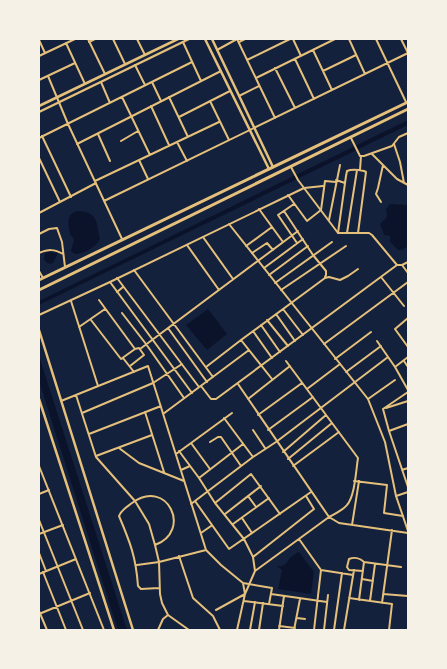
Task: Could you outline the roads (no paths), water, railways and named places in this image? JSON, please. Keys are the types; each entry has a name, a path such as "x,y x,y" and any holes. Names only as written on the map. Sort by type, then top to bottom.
{"highway":[{"path":"39,280 407,102"},
{"path":"39,290 408,109"}],"main road":[{"path":"39,106 178,39"},
{"path":"39,112 189,39"},
{"path":"205,39 269,169"},
{"path":"212,39 273,167"},
{"path":"39,330 133,630"},
{"path":"39,399 114,630"}],"street":[{"path":"39,56 75,39"},
{"path":"88,39 105,74"},
{"path":"89,42 96,39"},
{"path":"113,39 126,64"},
{"path":"137,39 145,55"},
{"path":"217,50 237,39 275,118"},
{"path":"239,42 245,39"},
{"path":"247,60 285,40 292,39 301,56"},
{"path":"256,78 335,39"},
{"path":"349,39 365,74"},
{"path":"376,39 407,102"},
{"path":"104,201 408,53 401,39"},
{"path":"39,40 45,53"},
{"path":"182,42 201,81"},
{"path":"66,43 85,84"},
{"path":"313,50 332,90"},
{"path":"323,71 356,55"},
{"path":"295,59 314,99"},
{"path":"39,138 192,62"},
{"path":"39,79 75,63"},
{"path":"135,65 145,86"},
{"path":"276,68 295,108"},
{"path":"78,144 221,71"},
{"path":"48,76 68,124 123,240"},
{"path":"101,82 110,103"},
{"path":"152,82 161,102"},
{"path":"239,96 259,86"},
{"path":"179,117 230,91"},
{"path":"122,97 150,155"},
{"path":"169,97 188,137"},
{"path":"210,101 229,140"},
{"path":"151,106 169,146"},
{"path":"39,212 71,197 96,182 139,160 220,122"},
{"path":"121,141 138,131"},
{"path":"360,155 372,154 392,146 401,136 408,133"},
{"path":"98,134 110,161"},
{"path":"42,136 71,197"},
{"path":"347,233 359,170 360,155 350,138"},
{"path":"177,142 187,161"},
{"path":"394,144 400,162 404,183"},
{"path":"372,154 398,179 408,184"},
{"path":"39,158 60,202"},
{"path":"139,160 148,180"},
{"path":"329,220 340,165"},
{"path":"381,202 376,194 383,165"},
{"path":"291,167 298,180 338,233"},
{"path":"338,233 347,171 364,170 366,172 358,233"},
{"path":"288,195 307,222 321,210 323,186 325,182 336,181 345,183"},
{"path":"39,315 71,301 288,195 304,188 323,186"},
{"path":"295,204 278,216 297,243"},
{"path":"259,209 283,242"},
{"path":"284,211 298,230 313,256 326,271 325,278"},
{"path":"229,224 368,399 385,442 396,496 408,532 339,523 329,517 276,442 238,384"},
{"path":"246,246 272,226"},
{"path":"39,234 49,229 57,228 62,242 65,268"},
{"path":"123,358 135,349 140,349 298,230"},
{"path":"338,233 369,233 397,265"},
{"path":"203,237 233,279"},
{"path":"264,268 302,239"},
{"path":"252,253 267,242 273,250"},
{"path":"275,283 332,242"},
{"path":"187,245 219,290"},
{"path":"269,275 308,246"},
{"path":"281,290 346,246"},
{"path":"39,253 49,249 56,250 63,254"},
{"path":"117,278 182,364 211,399 214,400 238,384 261,365 312,329 397,265 402,265 408,262"},
{"path":"402,265 408,273"},
{"path":"206,368 267,320 325,278 329,276 340,280 358,269"},
{"path":"134,270 213,377"},
{"path":"39,271 43,278"},
{"path":"381,277 404,306"},
{"path":"110,282 192,393"},
{"path":"324,344 408,282"},
{"path":"117,292 123,287"},
{"path":"99,300 135,349"},
{"path":"71,301 98,386"},
{"path":"283,308 303,335"},
{"path":"79,327 106,309"},
{"path":"122,313 184,398"},
{"path":"276,314 295,341"},
{"path":"408,318 395,328 408,347"},
{"path":"91,320 121,359 123,358 134,372"},
{"path":"267,320 288,346"},
{"path":"261,325 280,352"},
{"path":"168,328 206,382"},
{"path":"253,331 272,358"},
{"path":"335,359 372,332"},
{"path":"241,340 272,379"},
{"path":"377,341 395,367 408,391 383,409"},
{"path":"346,372 381,346"},
{"path":"130,366 144,355 140,349"},
{"path":"163,414 249,350"},
{"path":"192,504 388,357"},
{"path":"395,367 408,357"},
{"path":"255,571 348,504 351,497 358,458 286,361"},
{"path":"404,361 408,367"},
{"path":"82,413 153,383 168,375 182,364"},
{"path":"307,389 340,364"},
{"path":"61,402 148,366 206,550 221,565 243,583 272,588 269,604"},
{"path":"248,399 290,366"},
{"path":"368,399 395,380"},
{"path":"258,415 302,383"},
{"path":"76,395 96,456 135,501 149,524 159,562 159,588 162,603 168,615 190,630"},
{"path":"268,430 313,397"},
{"path":"383,409 408,401"},
{"path":"89,434 161,406"},
{"path":"383,409 408,488"},
{"path":"145,412 164,472"},
{"path":"176,454 232,413"},
{"path":"283,452 326,415"},
{"path":"224,418 253,457"},
{"path":"288,459 332,423"},
{"path":"389,431 408,424"},
{"path":"253,430 265,448"},
{"path":"293,466 339,432"},
{"path":"96,456 152,435"},
{"path":"210,442 218,437 221,437 241,466"},
{"path":"191,443 210,469"},
{"path":"199,478 243,444"},
{"path":"119,448 139,463 184,481"},
{"path":"179,451 215,502 244,539 253,557 255,571 245,594 237,630"},
{"path":"39,466 104,630"},
{"path":"181,470 190,466"},
{"path":"402,470 408,468"},
{"path":"215,502 251,474 280,514"},
{"path":"354,481 387,485 384,513 403,516"},
{"path":"352,524 359,481"},
{"path":"225,514 261,486"},
{"path":"39,494 49,490"},
{"path":"195,501 211,526 229,549 311,492"},
{"path":"396,496 408,492"},
{"path":"155,545 164,541 169,536 172,530 174,517 171,508 164,500 152,496 146,496 135,501 120,512 119,516 130,542 136,565 138,586 141,589 159,588"},
{"path":"248,496 256,507"},
{"path":"253,557 314,509 306,496"},
{"path":"233,525 269,498"},
{"path":"242,518 252,532"},
{"path":"39,520 83,630"},
{"path":"404,521 408,520"},
{"path":"39,534 63,525"},
{"path":"201,533 211,526"},
{"path":"382,603 392,530"},
{"path":"299,539 321,570 314,630"},
{"path":"136,565 159,562 206,550"},
{"path":"39,553 46,571"},
{"path":"179,556 193,598 213,616 220,630"},
{"path":"39,574 76,559"},
{"path":"363,572 349,570 347,567 349,559 361,559 364,562 400,568"},
{"path":"359,600 364,562"},
{"path":"370,601 375,564"},
{"path":"321,570 353,575"},
{"path":"344,630 354,570"},
{"path":"43,572 66,630"},
{"path":"334,630 342,573"},
{"path":"362,579 373,581"},
{"path":"243,583 245,594"},
{"path":"47,630 39,613 90,593"},
{"path":"216,610 245,594"},
{"path":"271,594 327,602"},
{"path":"383,594 408,596"},
{"path":"324,630 328,595"},
{"path":"279,630 284,596"},
{"path":"349,598 392,604 389,630"},
{"path":"280,626 295,629 300,599"},
{"path":"244,601 283,606"},
{"path":"250,630 255,602"},
{"path":"259,630 263,604"},
{"path":"158,630 163,620 168,615"},
{"path":"297,618 305,619"}],"water":[{"path":"408,120 408,125 39,305 39,301"},
{"path":"390,204 408,205 408,246 402,250 398,250 390,242 390,236 384,235 380,224 387,217 386,209"},
{"path":"78,211 85,212 93,216 97,223 100,239 96,245 89,250 75,254 71,251 74,240 71,236 68,221 71,214"},
{"path":"45,253 58,253 53,263 50,264 44,259"},
{"path":"208,309 227,334 207,350 186,325"},
{"path":"39,356 127,630 118,630 39,381"},
{"path":"299,552 314,572 311,594 278,589 282,570 277,566 284,565 291,557"}]}
